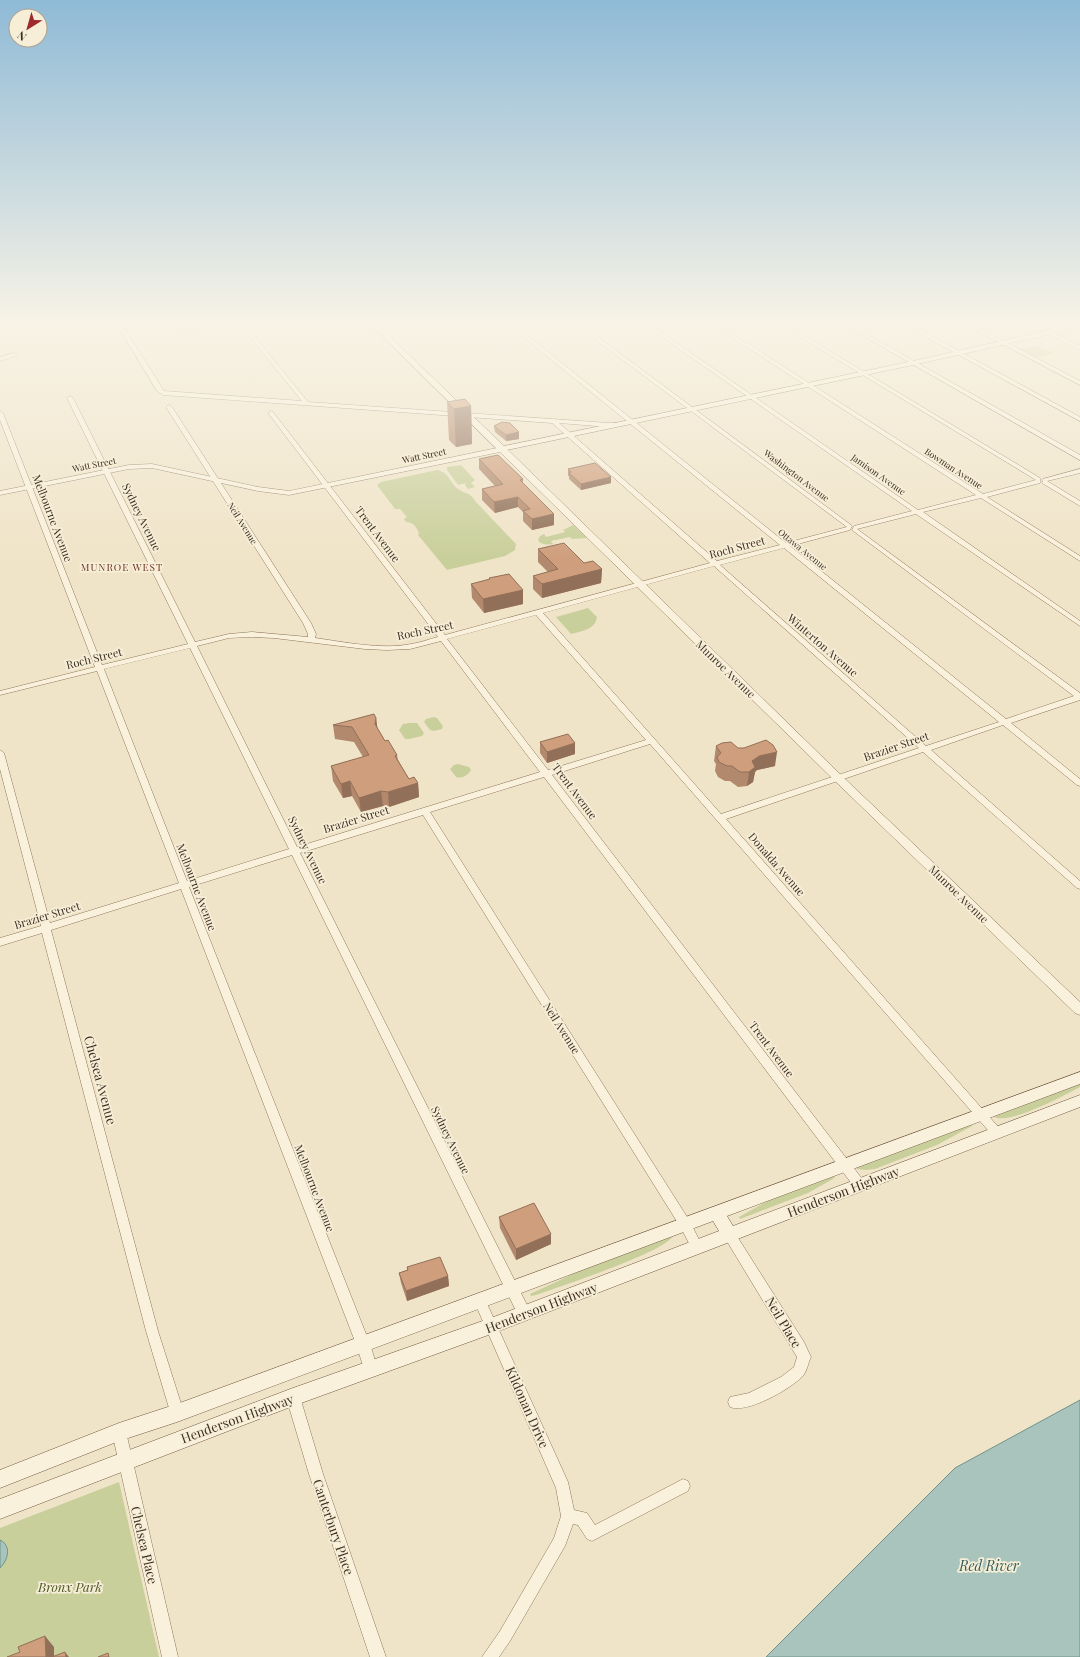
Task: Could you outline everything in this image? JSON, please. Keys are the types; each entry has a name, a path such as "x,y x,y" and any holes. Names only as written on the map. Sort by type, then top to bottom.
{"main road":[{"name":"Munroe Avenue","path":"454,403 502,449"},
{"name":"Watt Street","path":"502,449 720,403"},
{"name":"Henderson Highway","path":"0,1479 119,1432 177,1413 1080,1078"},
{"name":"Henderson Highway","path":"0,1509 292,1397 491,1326 859,1184 1080,1101"},
{"path":"717,1212 729,1234"}],"street":[{"name":"Sydney Avenue","path":"73,403 524,1313"},
{"path":"298,403 609,425 628,423"},
{"name":"Ottawa Avenue","path":"605,403 1080,783"},
{"name":"Washington Avenue","path":"684,403 1080,697"},
{"name":"Jamison Avenue","path":"760,403 1080,624"},
{"name":"Bowman Avenue","path":"837,403 1080,559"},
{"path":"911,403 1080,504"},
{"path":"984,403 1080,458"},
{"path":"1051,403 1080,419"},
{"name":"Neil Avenue","path":"169,406 307,623 312,634 311,640"},
{"name":"Melbourne Avenue","path":"0,412 28,488 371,1370"},
{"name":"Trent Avenue","path":"271,413 859,1184"},
{"name":"Winterton Avenue","path":"552,420 568,436 1080,886"},
{"name":"Watt Street","path":"0,493 129,467 152,466 280,493 298,492 502,449"},
{"name":"Munroe Avenue","path":"502,449 839,779 1080,1010"},
{"name":"Roch Street","path":"0,693 238,635 311,640 383,648 410,647 639,584 916,511 1080,471"},
{"name":"Donalda Avenue","path":"538,612 998,1133"},
{"name":"Brazier Street","path":"720,818 1080,697"},
{"name":"Brazier Street","path":"0,942 651,741"},
{"name":"Chelsea Avenue","path":"0,753 152,1331 177,1413"},
{"name":"Neil Avenue","path":"424,811 685,1224 697,1247"},
{"name":"Neil Place","path":"729,1234 799,1346 804,1357 799,1371 786,1382 750,1400 735,1402"},
{"name":"Kildonan Drive","path":"480,1301 563,1487 568,1516 560,1541 505,1636 490,1657"},
{"name":"Canterbury Place","path":"292,1397 316,1474 378,1657"},
{"name":"Chelsea Place","path":"119,1432 170,1657"},
{"path":"568,1516 582,1518 592,1534 683,1486"}],"green space":[{"path":"461,465 475,480 471,483 475,487 468,489 465,485 466,483 458,485 447,470 447,467"},
{"path":"437,470 447,475 458,489 472,497 516,544 515,550 505,556 447,570 418,535 419,533 414,525 406,522 404,519 407,517 400,509 395,509 377,485 381,482"},
{"path":"573,525 587,538 572,539 570,537 551,541 553,544 542,544 538,540 540,536 544,534 546,537 565,532 563,530"},
{"path":"588,608 597,617 596,621 591,627 579,632 571,634 556,617"},
{"path":"434,717 437,718 443,726 442,729 434,731 430,730 424,722 426,719"},
{"path":"417,723 424,733 422,736 405,739 399,730 403,724"},
{"path":"458,764 469,767 471,770 465,776 456,777 450,769 454,765"},
{"path":"1080,1083 1080,1087 1036,1109 1010,1117 1000,1118 993,1116"},
{"path":"972,1124 972,1126 937,1145 875,1169 865,1170 857,1169 856,1167"},
{"path":"834,1176 835,1177 833,1179 808,1193 740,1219 739,1217 773,1198"},
{"path":"673,1236 666,1243 632,1260 536,1295 531,1296 530,1294 584,1269"},
{"name":"Bronx Park","path":"119,1482 159,1657 0,1657 0,1528"}],"water":[{"name":"Red River","path":"1080,1400 1080,1657 766,1657 955,1468"},
{"path":"0,1540 6,1546 8,1553 3,1565 0,1568"}],"building":[{"path":"448,403 469,403 471,406 454,409"},
{"path":"502,422 510,423 519,432 506,435 494,426"},
{"path":"498,455 523,479 520,480 554,514 532,519 523,511 530,509 518,497 494,502 482,489 503,484 479,459"},
{"path":"595,463 611,477 581,484 569,473 571,472 568,469"},
{"path":"564,543 584,563 593,561 602,569 542,584 533,576 558,569 538,549"},
{"path":"509,574 523,590 483,599 471,584 490,579 489,578"},
{"path":"374,714 376,718 375,724 385,741 388,740 397,755 395,756 409,779 414,777 418,783 388,792 381,791 359,798 350,781 341,784 331,766 369,755 352,727 333,725"},
{"path":"568,734 575,743 547,752 540,742"},
{"path":"766,740 773,745 777,752 759,756 752,761 755,767 749,772 740,772 732,766 727,766 719,762 717,757 721,753 716,746 722,743 731,742 738,748 744,748"},
{"path":"534,1203 551,1234 516,1249 499,1217"},
{"path":"440,1257 448,1276 406,1291 399,1273 408,1270 407,1267"},
{"path":"45,1636 46,1657 7,1657 20,1652 18,1647"},
{"path":"65,1652 66,1657 52,1657"},
{"path":"108,1653 109,1657 98,1657"}],"district":[{"name":"MUNROE WEST","path":"122,567"}]}
